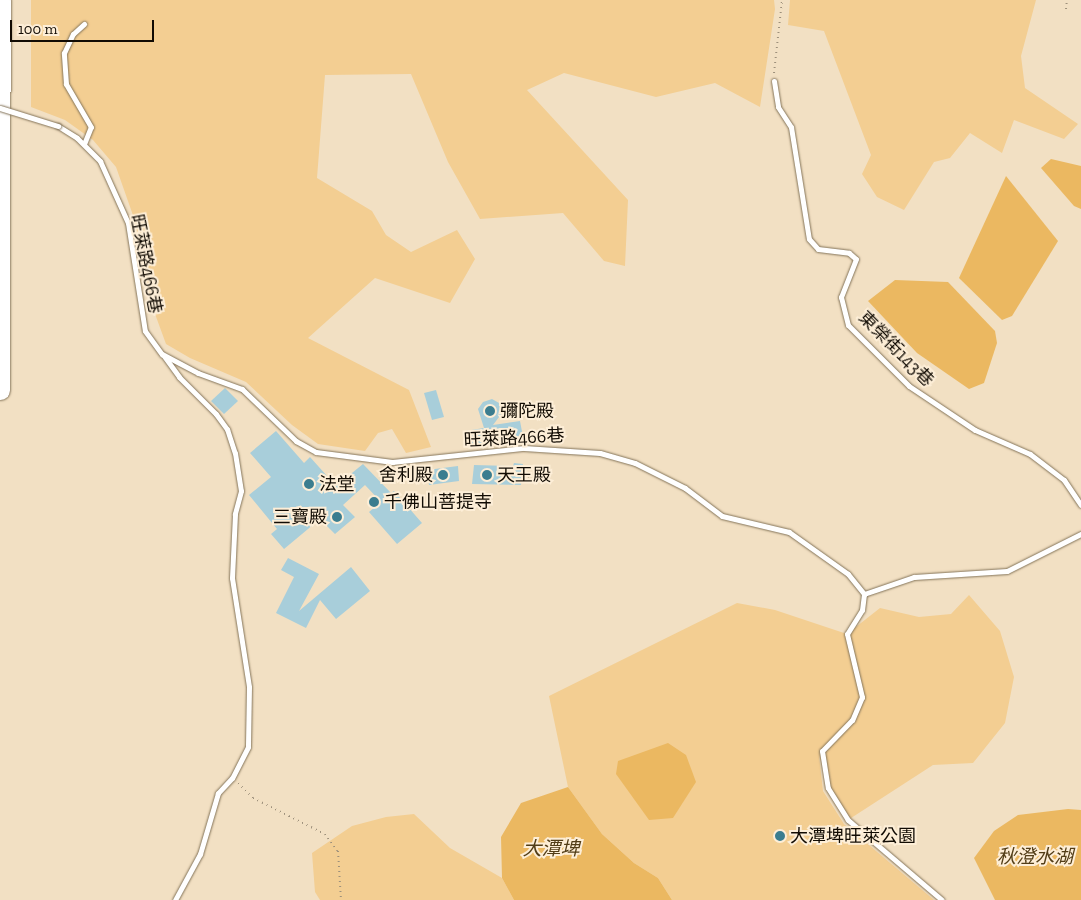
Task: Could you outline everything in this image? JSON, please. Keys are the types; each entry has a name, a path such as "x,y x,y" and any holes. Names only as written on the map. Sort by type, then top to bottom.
{"highway":[{"path":"0,390 1,0"}],"lane":[{"path":"84,24 73,34 64,53 66,84 91,127 84,144"},
{"name":"東榮街143巷","path":"774,81 778,107 791,127 809,239 818,249 849,253 856,259 841,297 848,325 909,386 975,430 1030,454 1064,480 1081,505"},
{"name":"旺萊路466巷","path":"0,108 58,126 84,144 100,161 128,223 145,331 162,354 198,373 242,389 296,441 316,452 392,462 524,448 572,449 635,463 684,488 722,516 789,532 848,574 864,594"},
{"path":"162,354 178,377 227,429 240,477 241,491 235,514 232,578 248,687 249,742 232,778 218,793 200,854 175,900"},
{"path":"942,900 848,820 828,788 822,751 852,720 862,697 847,634 862,610 864,594 914,577 1007,571 1081,534"}],"path":[{"path":"774,81 782,0"},
{"path":"1066,9 1067,0"},
{"path":"518,475 533,477"},
{"path":"232,778 253,798 325,834 338,851 341,900"}],"shaded area":[{"path":"31,0 774,0 775,9 760,107 715,83 656,97 564,73 527,90 628,200 625,266 604,261 563,213 480,219 448,162 411,74 325,75 317,178 372,211 386,235 411,252 457,230 475,259 450,303 375,278 308,338 409,390 431,447 406,453 392,429 378,433 365,451 318,444 292,425 246,382 190,358 166,344 151,303 135,221 116,167 93,140 65,120 31,107"},
{"path":"790,0 1036,0 1021,56 1025,88 1078,124 1064,139 1014,120 1002,153 970,133 950,158 934,162 904,210 877,197 862,174 871,155 824,31 788,25"},
{"path":"969,595 1000,631 1014,677 1005,723 973,763 933,765 848,820 828,788 819,755 823,791 844,824 934,900 672,900 658,878 634,863 602,834 568,787 549,696 737,603 775,610 847,634 880,608 919,617 951,614"},
{"path":"414,814 450,848 502,878 514,900 320,900 315,892 312,853 352,826 386,817"}],"water":[{"path":"1051,159 1081,166 1081,209 1074,206 1041,168"},
{"path":"1006,176 1058,241 1012,316 1002,320 959,278"},
{"path":"895,280 948,282 995,331 997,343 984,383 969,389 917,353 868,301"},
{"path":"668,743 686,755 696,782 673,818 649,820 616,774 618,761"},
{"name":"大潭埤","path":"568,787 602,834 634,863 658,878 672,900 514,900 502,878 501,837 521,803"},
{"name":"秋澄水湖","path":"1068,809 1081,810 1081,900 995,900 974,858 994,831 1018,815"}],"building":[{"path":"225,388 238,401 224,414 211,401"},
{"path":"436,390 444,417 432,420 424,393"},
{"path":"492,399 499,403 502,413 493,425 520,421 523,437 469,448 465,431 484,428 478,409 483,402"},
{"path":"276,431 304,463 310,457 336,486 363,464 391,493 394,491 422,523 397,544 369,512 381,502 365,485 343,505 355,517 335,534 320,519 284,549 271,534 277,529 249,495 271,477 250,453"},
{"path":"514,463 523,464 521,485 472,484 474,465 513,466"},
{"name":"舍利殿","path":"458,466 459,481 429,485 427,470"},
{"path":"288,558 319,574 299,611 351,567 370,591 336,619 320,600 306,628 276,613 294,577 281,570"}],"place":[{"name":"彌陀殿","path":"490,411"},
{"name":"舍利殿","path":"443,475"},
{"name":"天王殿","path":"487,475"},
{"name":"法堂","path":"309,484"},
{"name":"千佛山菩提寺","path":"374,502"},
{"name":"三寶殿","path":"337,517"},
{"name":"大潭埤旺萊公園","path":"780,836"}]}
